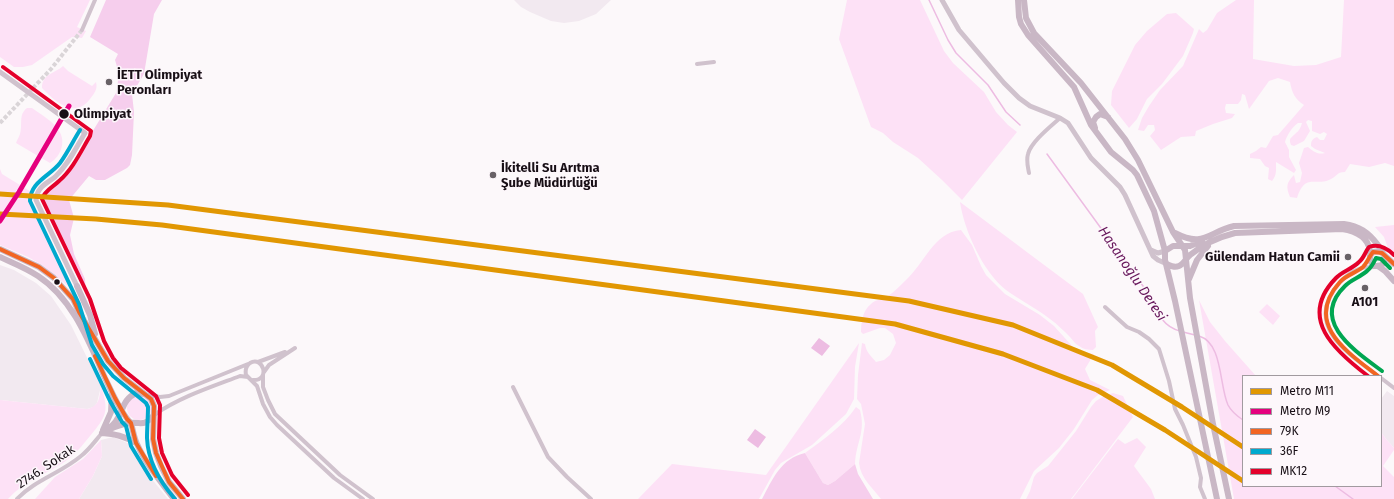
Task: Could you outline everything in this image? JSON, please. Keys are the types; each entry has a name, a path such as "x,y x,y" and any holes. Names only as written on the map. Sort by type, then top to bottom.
{"main road":[{"path":"1018,0 1019,16 1024,30 1074,87 1088,120 1111,152 1137,175 1154,211 1166,251 1165,257 1176,301 1217,499"},
{"path":"1024,0 1026,18 1034,33 1081,83 1111,119 1125,139 1138,160 1173,232 1186,253 1185,259 1190,298 1213,424 1230,499"},
{"path":"1103,141 1094,124 1094,119 1100,114 1111,119"},
{"path":"1167,264 1170,266 1181,265 1185,259 1210,239 1227,228 1234,226 1344,224 1358,227 1369,234 1384,254 1394,264"},
{"path":"1166,251 1173,246 1183,247 1227,234 1241,232 1342,229 1357,233 1364,237 1370,250 1371,262 1385,271 1394,281"},
{"path":"1173,232 1189,239 1210,239"},
{"path":"1188,281 1196,260 1210,239"},
{"path":"0,249 38,267 54,278 73,299 79,312 117,372 153,403 153,439 156,453 169,482 183,499"},
{"path":"1370,256 1373,252 1378,251 1384,254"},
{"path":"1377,266 1382,265 1385,261 1384,254"},
{"path":"0,257 40,277 64,300 79,324 112,392 127,419 131,423 136,443 157,477 174,499"},
{"path":"68,294 72,294 76,291 77,286"},
{"path":"77,286 79,324"},
{"path":"77,286 90,315 98,343"},
{"path":"102,433 109,419 112,392"},
{"path":"102,433 113,424 122,410 124,403 131,396 136,393 145,395"},
{"path":"102,433 114,427 131,423 141,424 146,422 154,415"},
{"path":"102,433 125,436 136,443"}],"street":[{"path":"82,30 96,0"},
{"path":"942,0 959,30 1004,83 1019,98 1030,106 1060,118 1068,123 1091,158 1120,187 1134,212 1155,258 1167,264"},
{"path":"698,64 714,62"},
{"path":"0,72 85,133 64,168 39,190 36,200 77,286"},
{"path":"1029,173 1027,164 1028,154 1033,145 1060,118"},
{"path":"1151,250 1158,253 1166,251"},
{"path":"1363,268 1370,256"},
{"path":"1377,266 1363,268 1341,281 1333,290 1327,301 1325,321 1334,337 1340,344 1377,375"},
{"path":"1105,307 1127,327 1139,332 1159,349 1169,381 1175,409 1196,457 1201,478 1200,487 1205,499"},
{"path":"145,395 160,397 169,396 254,362 258,362 295,348 269,365 259,380 253,380"},
{"path":"258,362 263,366 263,387 275,414 340,475 374,499"},
{"path":"248,377 245,372 249,364"},
{"path":"154,415 167,406 190,396 240,376 248,377 253,380 257,386 270,417 334,478 363,499"},
{"path":"1382,379 1394,388"},
{"path":"513,387 548,457 567,478 591,499"},
{"name":"2746. Sokak","path":"17,499 22,493 81,456 102,433"}],"shaded area":[{"path":"0,0 90,0 77,27 86,31 82,38 72,37 32,65 14,67 0,57"},
{"path":"106,0 162,0 154,14 144,74 132,94 134,112 132,155 130,165 105,180 96,180 89,176 69,200 74,218 70,235 74,254 85,279 86,293 41,201 41,194 58,183 66,175 116,93 118,76 115,60 118,54 90,37"},
{"path":"514,0 611,0 596,14 579,21 564,23 551,21 530,12 521,7"},
{"path":"847,0 920,0 944,51 953,63 984,92 996,112 1017,132 962,200 918,158 893,142 883,133 871,127 839,39"},
{"path":"1236,0 1254,0 1253,59 1294,66 1316,65 1341,57 1344,0 1394,0 1394,166 1385,163 1369,167 1350,164 1345,172 1340,173 1332,179 1307,183 1303,185 1297,198 1290,197 1287,188 1288,183 1294,175 1296,183 1300,182 1302,173 1299,163 1304,148 1308,147 1317,153 1325,153 1315,149 1311,146 1311,144 1313,139 1317,137 1320,140 1324,140 1327,134 1324,132 1320,134 1312,131 1312,121 1308,120 1306,122 1310,131 1304,141 1294,146 1291,145 1290,139 1299,130 1302,123 1298,123 1290,131 1285,142 1289,150 1289,157 1296,170 1294,173 1276,162 1275,177 1272,181 1268,179 1269,168 1265,166 1260,159 1250,158 1250,154 1261,147 1266,148 1273,136 1278,135 1304,105 1294,95 1290,82 1278,78 1269,81 1249,109 1245,95 1242,94 1241,100 1238,104 1226,104 1226,113 1235,114 1232,118 1196,131 1195,136 1181,137 1161,150 1150,136 1155,130 1154,125 1148,125 1144,131 1138,130 1142,118 1160,90 1183,66 1199,29 1203,33 1207,30 1217,13"},
{"path":"1176,13 1194,29 1193,33 1183,56 1162,84 1147,99 1137,119 1129,128 1111,105 1112,91 1135,45 1147,31 1167,14"},
{"path":"63,66 68,71 92,86 96,82 96,89 93,95 84,105 78,108 72,108 59,103 42,88 46,77"},
{"path":"27,108 32,108 45,117 55,125 60,132 62,137 62,147 58,156 50,163 16,143 21,130 22,117"},
{"path":"0,169 2,174 33,193 32,203 73,287 69,287 42,265 28,257 0,245"},
{"path":"960,202 1083,294 1098,327 1095,331 1096,347 1093,350 1084,349 1078,345 1053,321 1006,290 998,282 982,262 976,250 962,213"},
{"path":"1394,225 1394,258 1389,251 1384,237 1375,227"},
{"path":"961,230 972,245 986,275 1005,294 1040,315 1054,326 1073,347 1080,352 1094,354 1085,369 1090,380 1110,390 1098,395 1092,400 1074,429 1059,448 1034,471 1020,499 881,499 864,478 860,469 859,463 865,424 861,404 857,399 858,375 862,343 865,344 868,352 876,362 884,360 890,355 896,343 893,334 885,328 880,328 863,334 861,332 861,324 863,316 872,303 888,296 906,280 936,242 952,232"},
{"path":"0,265 14,270 36,283 51,296 71,325 101,386 97,403 94,407 87,409 0,400"},
{"path":"1199,300 1210,322 1255,375 1242,375 1242,487 1382,487 1382,433 1394,448 1383,466 1394,477 1394,499 1234,499"},
{"path":"1267,304 1280,316 1273,325 1259,312"},
{"path":"819,338 830,346 822,356 811,348"},
{"path":"859,343 855,367 854,399 846,414 812,445 781,463 775,470 759,499 638,499 672,464 766,475"},
{"path":"101,386 106,408 105,413 96,429 79,449 64,462 23,486 8,499 0,499 0,400 87,409 97,404"},
{"path":"1387,391 1394,396 1394,448 1382,433 1382,398"},
{"path":"1113,393 1123,396 1133,417 1071,499 1026,499 1034,477 1037,473 1048,466 1076,431 1091,407 1096,401"},
{"path":"139,396 147,400 151,408 147,416 139,420 131,416 127,408 131,400"},
{"path":"856,407 860,410 862,425 855,464 828,485 823,483 805,453 826,438 851,414"},
{"path":"755,429 766,437 758,448 747,440"},
{"path":"113,437 130,444 151,478 168,499 79,499 93,476 102,456 101,440"},
{"path":"1137,438 1146,447 1134,466 1151,489 1155,499 1072,499 1118,439 1125,444"},
{"path":"101,440 102,456 93,476 79,499 35,499 55,477 83,459"},
{"path":"805,453 823,483 828,485 855,464 858,474 873,499 762,499 774,477 783,465"}],"waterway":[{"name":"Hasanoğlu Deresi","path":"929,0 948,40 956,53 988,85 1006,112 1020,125"},
{"name":"Hasanoğlu Deresi","path":"1047,154 1151,297 1161,318 1169,326 1180,331"},
{"name":"Hasanoğlu Deresi","path":"1183,332 1195,335"},
{"name":"Hasanoğlu Deresi","path":"1199,336 1207,340 1212,347 1219,366 1228,405 1234,413 1242,419"},
{"name":"Hasanoğlu Deresi","path":"1336,487 1353,499"}],"tunnel":[{"path":"0,123 51,69 82,30"}],"metro line":[{"name":"M9","path":"0,221 19,192 69,106"},
{"name":"M11","path":"0,194 168,205 909,301 1013,325 1112,365 1182,407 1242,446"},
{"name":"M11","path":"0,214 96,219 162,225 895,324 1003,354 1097,390 1165,430 1242,480"}],"transit line":[{"name":"MK12","path":"3,67 91,131 90,136 73,165 64,176 47,191 42,199 90,299 104,341 113,358 121,368 156,396 160,405 159,438 162,453 172,475 188,495"},
{"name":"36F","path":"80,130 60,163 33,189 30,201 79,304 92,345 103,364 113,376 146,403 148,407 147,438 152,463 164,486 175,499"},
{"name":"MK12","path":"1367,375 1333,345 1325,333 1320,320 1320,307 1325,293 1336,278 1361,260 1369,247 1383,247 1394,255"},
{"name":"79K","path":"0,249 39,267 54,278 73,299 108,361 124,378 151,399 154,406 153,439 156,453 169,482 183,499"},
{"name":"79K","path":"1377,375 1343,347 1334,335 1328,323 1326,311 1330,297 1340,282 1363,267 1373,252 1382,253 1394,264"},
{"path":"1382,371 1349,345 1340,334 1334,323 1332,311 1335,299 1345,286 1369,269 1376,258 1381,259 1390,268"},
{"name":"79K","path":"95,356 115,398 127,419 131,423 136,443 156,476"},
{"name":"36F","path":"90,359 110,401 122,422 126,426 131,446 151,479"}],"place":[{"name":"İETT Olimpiyat Peronları","path":"109,82"},
{"name":"Olimpiyat","path":"64,114"},
{"name":"İkitelli Su Arıtma Şube Müdürlüğü","path":"493,175"},
{"name":"Gülendam Hatun Camii","path":"1348,257"},
{"name":"A101","path":"1365,288"}]}
